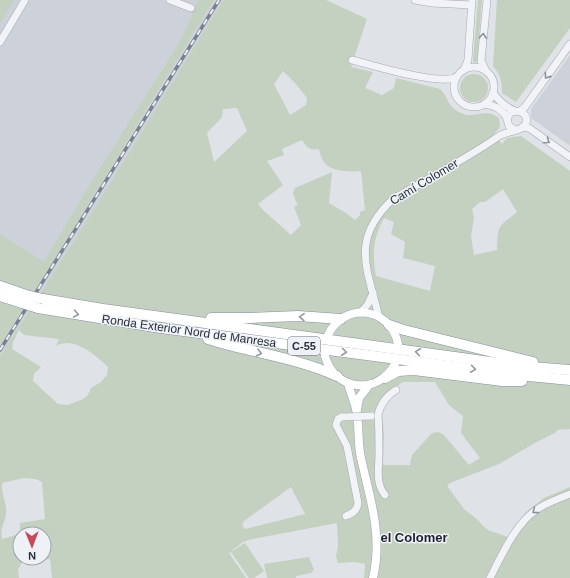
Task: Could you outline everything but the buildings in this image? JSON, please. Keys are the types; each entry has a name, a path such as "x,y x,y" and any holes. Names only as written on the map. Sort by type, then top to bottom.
{"highway":[{"name":"Ronda Exterior Nord de Manresa","path":"0,286 24,299"},
{"name":"Ronda Exterior Nord de Manresa","path":"0,296 24,299 41,304 181,330 518,375 569,373"},
{"name":"Ronda Exterior Nord de Manresa","path":"41,304 102,309 156,316 569,373"},
{"path":"156,316 224,319 298,316 341,319"},
{"path":"389,325 569,373"},
{"path":"181,330 233,347 321,369 337,376"},
{"path":"385,378 398,371 414,370 502,381 569,373"}],"main road":[{"path":"328,335 333,326 350,314 370,314 379,317 389,325 395,333 398,344"},
{"path":"325,356 329,367 337,376 348,383 358,386 369,385 385,378 395,364"},
{"path":"348,383 356,410 360,456 372,503 376,532 376,567 374,578"},
{"path":"356,410 359,398 369,385"}],"street":[{"path":"0,42 25,0"},
{"path":"170,0 191,8"},
{"path":"415,0 432,3 472,3 468,60 464,70"},
{"path":"486,71 476,67 471,67 464,70 456,78 454,90 457,99 466,106 477,107 485,104 493,93 493,81 481,61 487,0"},
{"path":"507,120 510,113 525,108 570,44"},
{"path":"352,60 441,80 456,78"},
{"path":"441,80 454,90"},
{"path":"493,93 498,100 508,108 517,111 526,117 526,123 523,127"},
{"path":"485,104 498,108 507,120 510,127 515,130 523,127 529,128 570,157"},
{"name":"Camí Colomer","path":"501,134 507,120"},
{"name":"Camí Colomer","path":"379,317 366,271 365,249 371,227 383,208 398,196 486,146 501,134 515,130"},
{"path":"360,313 368,304 373,293"},
{"path":"385,495 381,490 377,475 379,455 374,416 390,393 396,390"},
{"path":"346,516 354,512 358,503 347,446 336,426 338,419 342,417 374,416"},
{"path":"490,578 511,540 526,519 550,502 570,494"}],"shaded area":[{"path":"0,0 198,0 180,41 88,187 44,263 0,234"},
{"path":"214,0 223,0 89,217 0,356 0,344 50,267"},
{"path":"570,55 570,146 531,118 531,109"}],"green space":[{"path":"0,0 14,0 0,23"},
{"path":"198,0 214,0 50,267 0,344 0,234 44,262 88,187 180,41"},
{"path":"223,0 326,0 367,19 351,67 373,72 365,88 382,95 394,88 396,78 440,89 454,109 463,114 474,115 488,113 499,118 500,127 494,134 502,144 507,138 521,136 570,171 570,429 556,430 557,432 499,464 450,483 447,486 464,509 483,526 488,530 508,537 526,512 544,498 570,487 570,578 364,578 365,564 355,562 338,563 336,556 338,546 337,523 243,542 229,553 246,578 52,578 51,566 52,566 52,526 20,526 20,523 45,519 42,482 36,479 24,478 2,483 2,491 6,509 2,539 12,536 12,566 20,566 18,570 19,578 0,578 0,356 89,217","holes":["283,71 307,98 306,105 290,115 274,84","237,108 247,131 214,162 207,133 222,117 223,109","302,140 309,148 319,149 323,160 331,168 336,170 361,171 365,210 360,212 360,215 355,220 329,203 332,172 295,188 293,193 298,205 294,207 301,225 291,235 258,204 283,185 267,161 284,155 282,149","503,189 517,212 502,224 498,231 497,250 474,255 471,236 474,218 472,209 480,202 485,202","384,218 394,222 391,234 405,242 403,258 435,266 430,291 376,276 374,246","19,330 24,335 59,339 56,346 63,343 69,343 83,348 96,356 107,366 107,375 101,382 91,388 88,395 83,399 68,405 58,404 33,381 34,374 41,367 12,349 13,342","403,382 435,382 449,405 463,416 461,433 480,458 469,465 443,434 438,432 432,433 412,455 410,465 383,465 384,436 382,412 386,401 394,388","291,487 305,514 245,529 242,526 244,521"]},
{"path":"478,0 482,0 477,61 475,64 473,61"},
{"path":"497,0 570,0 570,28 516,102 502,93 502,85 498,72 493,66"},
{"path":"474,74 484,78 488,88 484,98 474,102 464,98 460,88 464,78"},
{"path":"245,543 264,571 254,578 249,578 231,552"},
{"path":"309,557 314,570 311,573 296,576 296,578 267,578 264,564"}],"railway":[{"path":"0,350 219,0"}],"district":[{"name":"el Colomer","path":"414,537"}]}
